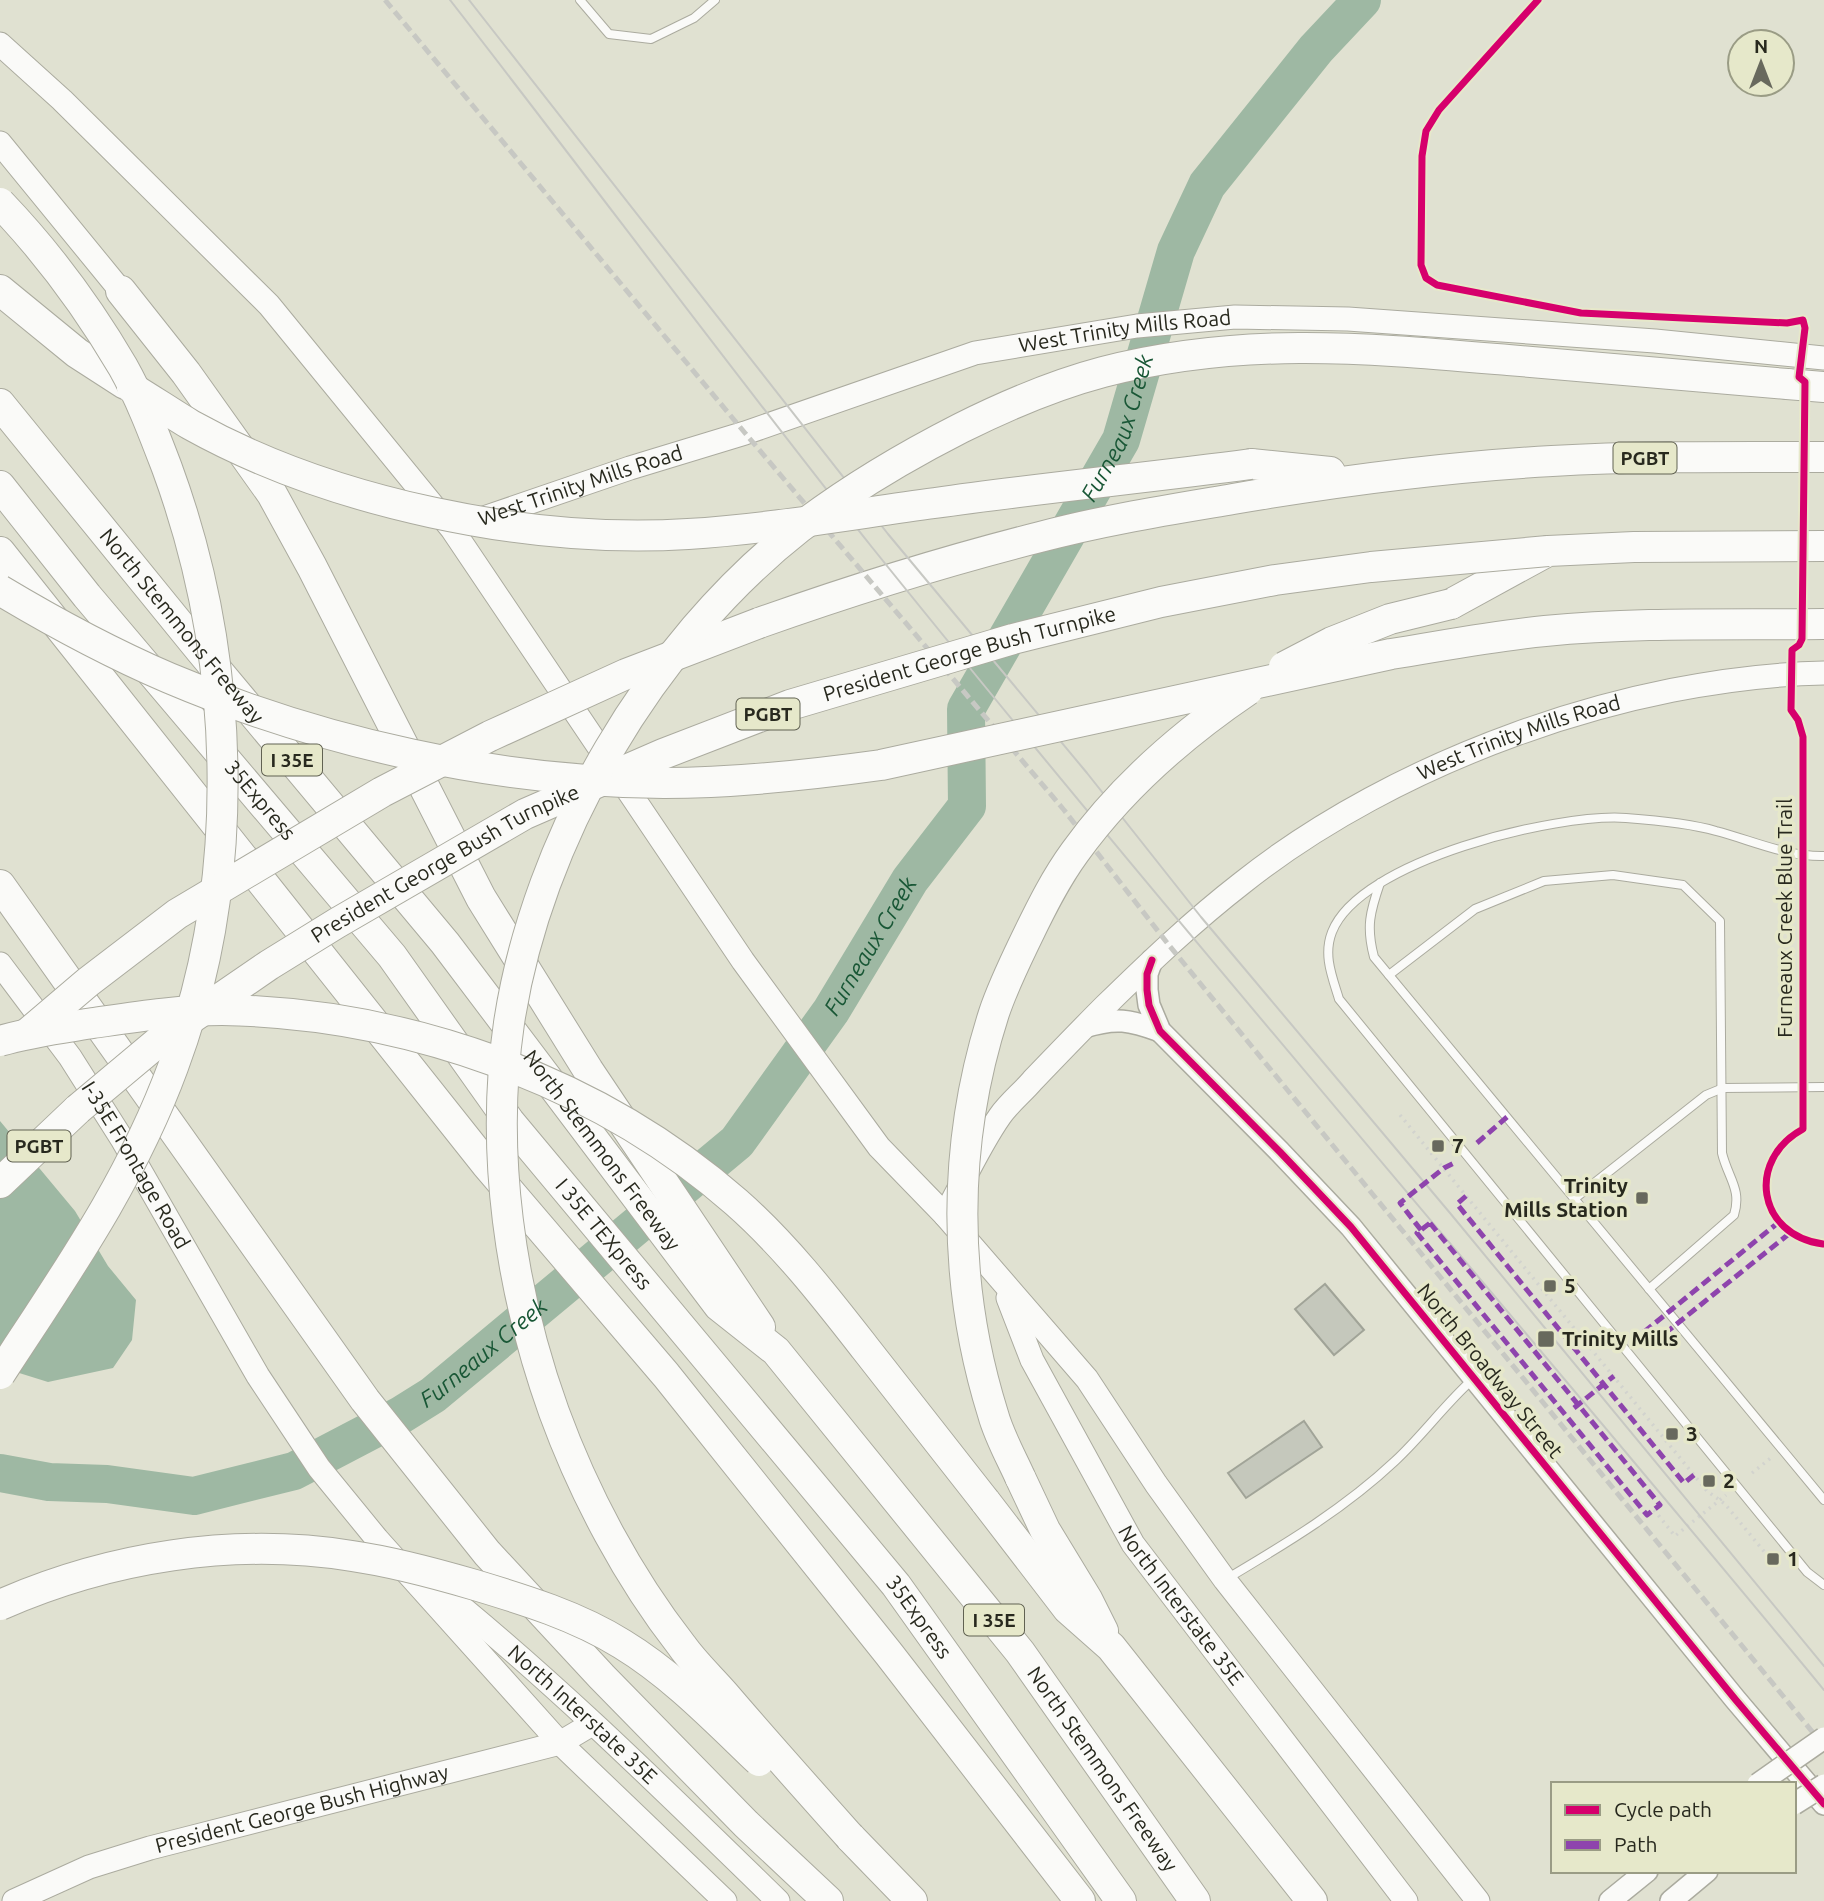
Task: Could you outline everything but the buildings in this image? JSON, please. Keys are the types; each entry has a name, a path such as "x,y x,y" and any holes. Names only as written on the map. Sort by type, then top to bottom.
{"highway":[{"path":"0,203 51,262 106,341 130,381 160,449 188,528 200,576 219,703 223,789 214,915 174,1065 134,1158 107,1209 0,1374"},
{"path":"0,290 77,353 193,426 253,454 314,478 378,498 456,518 543,531 625,535 740,530 939,502 1251,464 1379,477"},
{"path":"121,291 186,373 272,494 481,898 727,1298"},
{"path":"912,1901 850,1837 683,1648 643,1590 608,1531 576,1467 554,1412 524,1309 510,1234 502,1160 508,1029 535,914 580,802 617,738 685,641 758,564 797,530 866,480 915,451 1038,393 1100,373 1214,351 1333,347 1824,387"},
{"name":"North Stemmons Freeway","path":"0,404 201,651 445,943 580,1119 727,1298 776,1351 1020,1652 1195,1901"},
{"name":"PGBT","path":"0,1057 88,982 177,914 382,792 490,736 626,674 848,592 1043,536 1208,503 1379,477 1551,461 1648,457 1824,457"},
{"name":"35Express","path":"0,486 87,596 393,956 509,1121"},
{"name":"President George Bush Turnpike","path":"0,1183 121,1072 164,1037 337,923 525,814 663,754 790,705 1013,639 1161,602 1275,580 1371,567 1548,551 1634,547 1824,546"},
{"path":"1111,1647 1087,1600 1045,1530 1020,1477 993,1416 977,1353 965,1277 962,1186 968,1126 981,1058 995,1010 1051,889 1075,851 1142,776 1183,737 1275,671 1332,642 1390,620 1451,604 1548,551"},
{"path":"0,552 486,1164 666,1375 889,1654 1080,1901"},
{"path":"0,590 97,645 168,678 296,725 415,754 509,770 587,780 664,783 810,775 880,765 1391,654 1473,640 1546,631 1610,628 1824,624"},
{"path":"0,885 365,1399 487,1553 726,1804 828,1901"},
{"path":"0,1041 68,1027 173,1013 221,1010 338,1021 417,1037 528,1075 605,1111 653,1139 694,1167 739,1205 795,1263 845,1322 1068,1609 1111,1647 1312,1901"},
{"name":"I 35E TEXpress","path":"509,1121 697,1349"},
{"name":"35Express","path":"697,1349 896,1585 1121,1901"},
{"path":"0,1605 74,1577 132,1562 188,1553 297,1550 392,1563 445,1576 544,1607 588,1625 623,1644 697,1702 774,1775 850,1837"}],"main road":[{"path":"0,44 62,100 269,305 452,529 743,961 879,1147 945,1215 1087,1379 1156,1484 1225,1580 1478,1901"},
{"path":"0,143 121,291"},
{"name":"West Trinity Mills Road","path":"452,529 629,468 745,433 975,353 1137,326 1235,317 1348,319 1655,341 1824,358"},
{"name":"West Trinity Mills Road","path":"945,1215 1001,1114 1084,1027 1152,960 1243,881 1307,837 1371,800 1512,734 1597,708 1731,679 1824,673"},
{"name":"I-35E Frontage Road","path":"0,964 70,1057 122,1139 258,1376"},
{"name":"North Interstate 35E","path":"1002,1282 1032,1360 1133,1544 1406,1901"},
{"name":"North Interstate 35E","path":"258,1376 319,1468 377,1539 560,1742 725,1901"},
{"name":"North Interstate 35E","path":"377,1539 476,1618 672,1798 778,1901"},
{"name":"President George Bush Highway","path":"14,1901 89,1867 150,1848 560,1742 592,1724"}],"street":[{"name":"North Broadway Street","path":"1152,960 1147,990 1149,1005 1160,1031 1350,1227 1824,1804"},
{"name":"North Broadway Street","path":"1084,1027 1124,1019 1160,1031"},
{"path":"1761,1782 1824,1738"},
{"path":"1796,1803 1824,1785"},
{"path":"1610,1901 1645,1873"},
{"path":"1671,1901 1705,1873"}],"lane":[{"path":"580,0 608,34 650,39 694,18 715,0"},
{"path":"1824,856 1804,857 1712,830 1623,818 1546,824 1468,843 1380,883 1349,907 1332,931 1327,961 1339,999 1800,1563 1824,1585"},
{"path":"1389,975 1475,909 1544,881 1613,875 1683,885 1720,921 1722,1153 1727,1174 1737,1188 1738,1201 1734,1215 1649,1289"},
{"path":"1380,883 1370,912 1368,937 1374,957 1824,1500"},
{"path":"1574,1199 1706,1095 1723,1088 1824,1087"},
{"path":"1225,1580 1346,1504 1396,1460 1473,1379"}],"path":[{"path":"1400,1115 1707,1491 1719,1500 1771,1560"},
{"path":"1752,1473 1782,1449"},
{"path":"1654,1510 1675,1536 1726,1495"}],"shaded area":[{"path":"0,1121 75,1211 108,1266 136,1300 132,1340 113,1368 48,1382 0,1367"}],"waterway":[{"name":"Furneaux Creek","path":"0,1473 49,1482 107,1484 194,1496 294,1471 401,1415 433,1395 737,1142 831,1011 910,880 967,806 966,709 1121,440 1176,251 1207,185 1316,49 1362,0"}],"tram line":[{"path":"450,0 818,478 988,691 1824,1690"},
{"path":"469,0 888,534 1087,773 1201,917 1450,1213 1824,1666"}],"railway":[{"path":"385,0 745,433 1064,810 1168,944 1824,1746"}],"marked path":[{"path":"1477,1143 1507,1117"},
{"path":"1421,1230 1400,1203 1454,1163"},
{"path":"1466,1196 1457,1204 1684,1483 1694,1475"},
{"path":"1644,1332 1779,1222"},
{"path":"1430,1223 1660,1505 1647,1515 1417,1233 1430,1223"},
{"path":"1653,1343 1790,1233"},
{"path":"1574,1408 1614,1376"}],"cycle path":[{"name":"Furneaux Creek Blue Trail","path":"1538,0 1439,110 1426,131 1422,156 1421,265 1426,278 1437,285 1581,313 1787,323 1803,320 1805,328 1799,377 1805,382 1802,639 1792,650 1791,710 1798,720 1803,737 1803,1129 1785,1142 1773,1159 1767,1177 1767,1195 1773,1212 1784,1227 1801,1238 1823,1244"},
{"path":"1152,960 1147,974 1147,990 1149,1005 1160,1031 1351,1227 1735,1699 1824,1804"}],"place":[{"name":"7","path":"1438,1146"},
{"name":"Trinity Mills Station","path":"1642,1198"},
{"name":"5","path":"1550,1286"},
{"name":"Trinity Mills","path":"1546,1339"},
{"name":"3","path":"1672,1434"},
{"name":"2","path":"1709,1481"},
{"name":"1","path":"1773,1559"}]}
